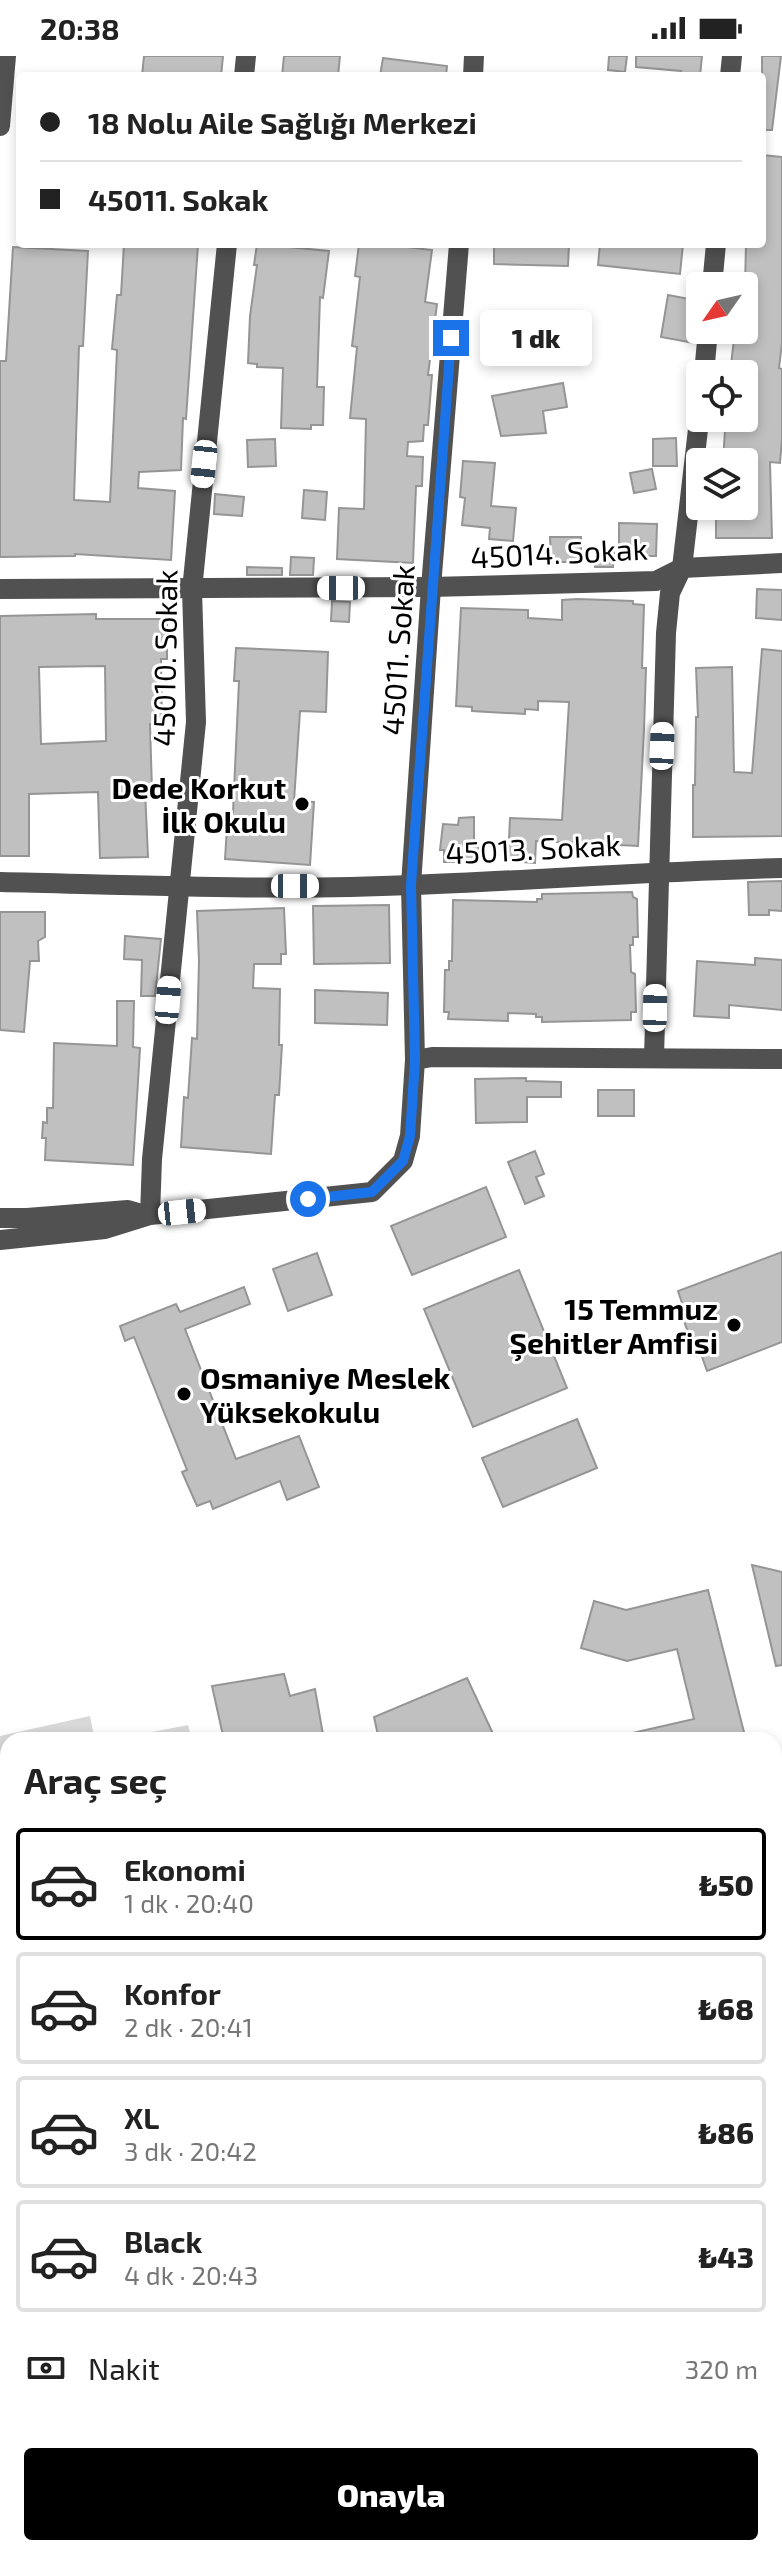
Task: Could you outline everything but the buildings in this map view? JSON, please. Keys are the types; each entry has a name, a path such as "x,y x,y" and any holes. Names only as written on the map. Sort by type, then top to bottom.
{"street":[{"path":"0,126 6,56"},
{"name":"45010. Sokak","path":"150,1215 152,1159 196,722 192,590 227,248"},
{"name":"45011. Sokak","path":"150,1215 372,1192 403,1161 410,1136 415,1060 411,885 459,248"},
{"path":"713,272 716,248"},
{"path":"654,1057 666,633 670,593 682,568 698,432"},
{"name":"45014. Sokak","path":"0,589 192,590 656,581 682,568 782,563"},
{"name":"45013. Sokak","path":"0,882 179,886 411,885 659,871 782,868"},
{"path":"415,1060 432,1057 782,1059"},
{"path":"0,1218 128,1210 150,1215"},
{"path":"0,1240 105,1229 150,1215"}],"shaded area":[{"path":"90,1716 93,1732 18,1732"},
{"path":"188,1725 190,1732 152,1732"}],"place":[{"name":"Dede Korkut İlk Okulu","path":"302,804"},
{"name":"15 Temmuz Şehitler Amfisi","path":"734,1325"},
{"name":"Osmaniye Meslek Yüksekokulu","path":"184,1394"}],"route":[{"path":"308,1199 372,1192 403,1161 410,1136 415,1060 411,885 451,338"}]}
